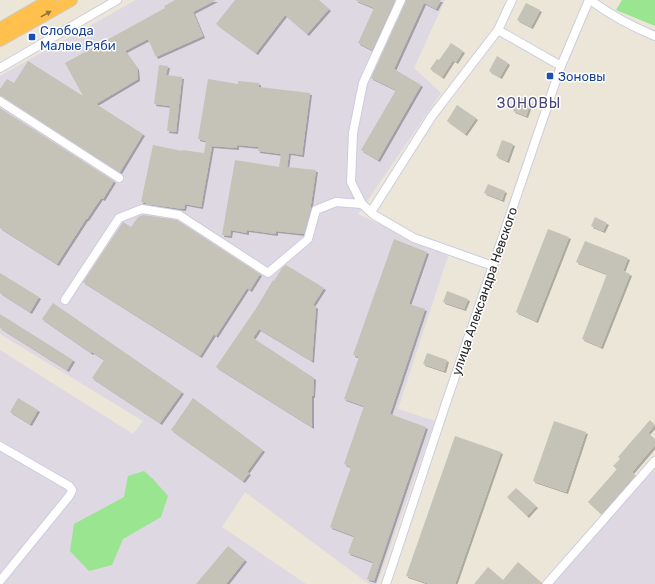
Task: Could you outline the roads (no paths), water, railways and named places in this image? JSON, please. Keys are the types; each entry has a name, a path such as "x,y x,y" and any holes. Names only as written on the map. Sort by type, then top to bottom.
{"highway":[{"path":"0,29 50,0"},
{"path":"0,40 71,0"}],"street":[{"path":"0,68 117,0"},
{"path":"401,0 363,83 353,133 351,182 362,204 371,212 414,238 492,266"},
{"path":"371,212 432,116 498,30 512,0"},
{"path":"590,0 614,17 655,36"},
{"name":"улица Александра Невского","path":"386,584 442,413 561,66 590,0"},
{"path":"498,30 561,66"},
{"path":"0,101 119,178"},
{"path":"65,300 119,218 142,209 179,215 268,273 308,239 316,210 336,202 362,204"},
{"path":"0,446 68,486 72,490 70,495 0,581"},
{"path":"547,584 655,461"}],"place":[{"name":"Слобода Малые Ряби","path":"32,37"},
{"name":"Зоновы","path":"550,76"}],"district":[{"name":"ЗОНОВЫ","path":"529,103"}]}
